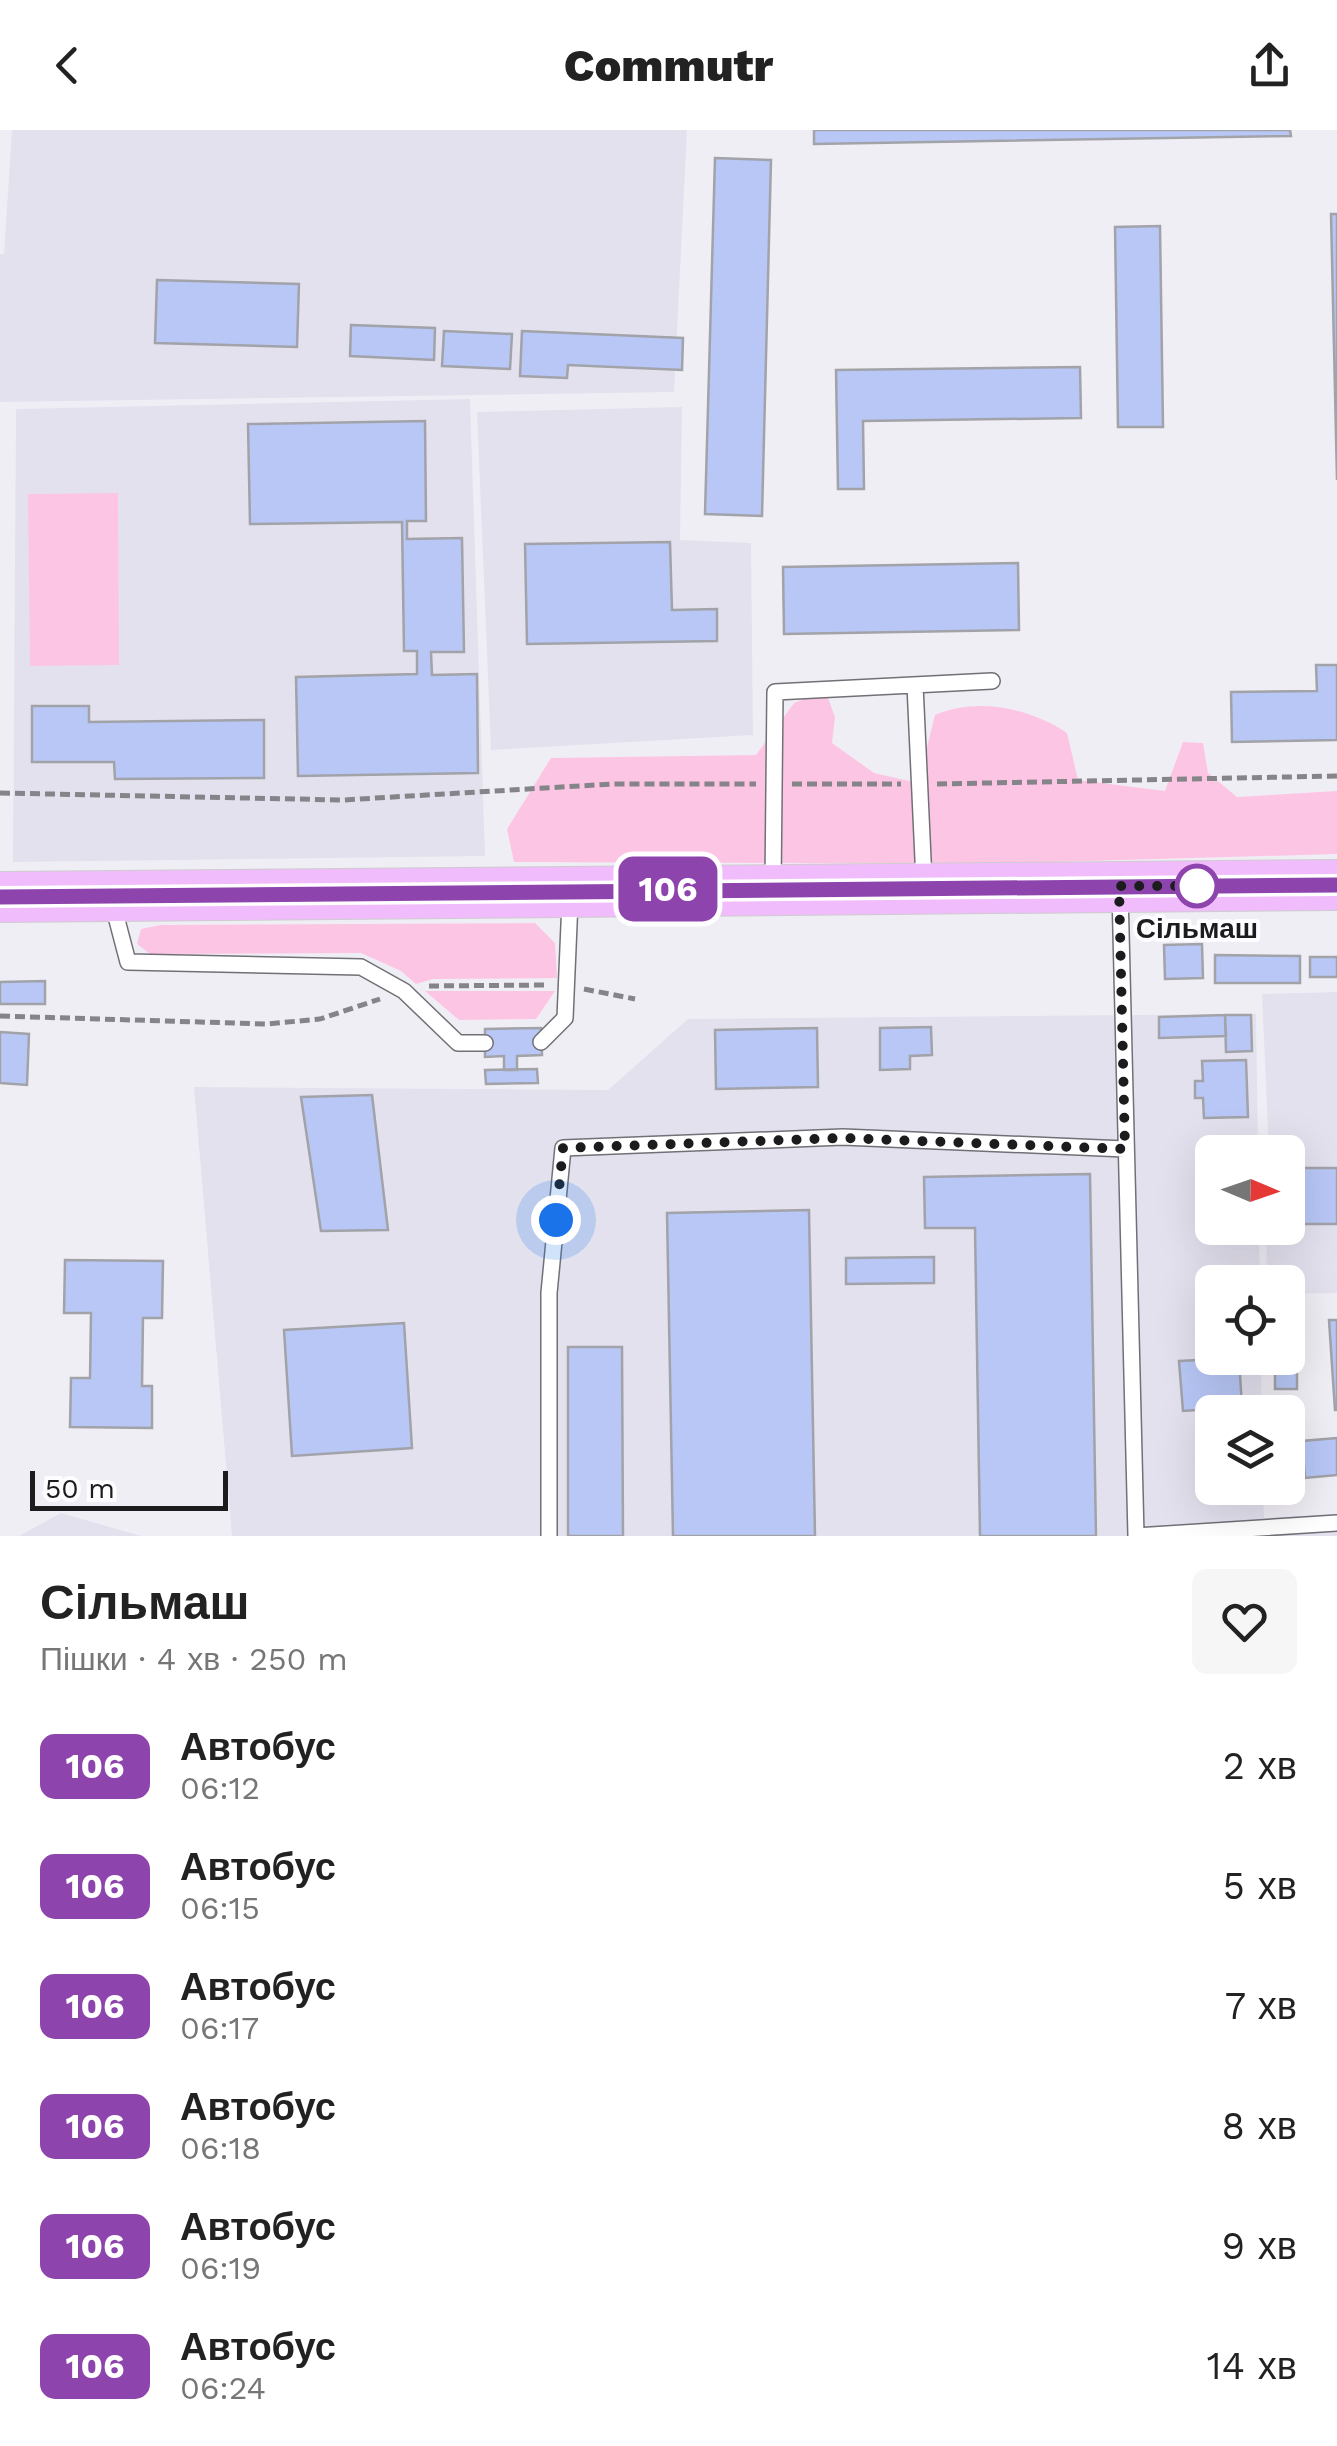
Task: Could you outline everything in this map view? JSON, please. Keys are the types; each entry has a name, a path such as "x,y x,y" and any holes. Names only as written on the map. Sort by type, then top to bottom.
{"main road":[{"path":"0,897 1337,885"}],"lane":[{"path":"773,889 775,692 992,682"},
{"path":"915,686 924,888"},
{"path":"1119,886 1136,1536 1337,1523"},
{"path":"541,1042 565,1018 570,890"},
{"path":"111,897 128,962 362,967 404,991 458,1043 485,1043"},
{"path":"549,1536 549,1294 563,1148 842,1138 1125,1149"}],"path":[{"path":"0,793 343,800 612,784 918,784 1337,776"},
{"path":"0,1016 267,1024 320,1019 432,985 566,985 635,999"}],"shaded area":[{"path":"12,130 687,130 674,392 0,402 0,254 4,254"},
{"path":"470,399 485,856 13,862 16,409"},
{"path":"682,407 680,540 751,543 753,735 491,750 477,412"},
{"path":"118,493 119,665 30,666 28,494"},
{"path":"825,690 835,717 832,743 874,773 918,783 935,715 968,707 1020,712 1067,733 1078,780 1165,791 1183,742 1203,743 1208,773 1237,797 1337,791 1337,854 983,864 514,862 507,829 551,758 756,755 794,703"},
{"path":"535,923 555,943 557,978 433,979 416,984 401,971 361,953 150,954 137,944 141,929 161,925"},
{"path":"425,991 555,991 536,1019 459,1020"},
{"path":"1337,992 1337,1293 1305,1294 1305,1265 1266,1265 1267,1245 1305,1245 1305,1135 1268,1135 1262,994"},
{"path":"1256,1014 1258,1135 1195,1135 1195,1245 1259,1245 1260,1265 1195,1265 1195,1375 1261,1375 1262,1395 1195,1395 1195,1505 1264,1505 1264,1518 1337,1514 1337,1536 232,1536 194,1087 608,1090 688,1019"},
{"path":"61,1513 141,1536 19,1536"}],"building":[{"path":"814,130 1290,130 1291,136 814,144"},
{"path":"715,158 771,160 762,516 705,514"},
{"path":"1331,214 1337,214 1337,480"},
{"path":"1160,226 1163,427 1118,427 1115,227"},
{"path":"157,280 299,284 297,347 155,343"},
{"path":"351,325 435,328 434,360 350,356"},
{"path":"444,331 512,334 510,369 442,366"},
{"path":"522,331 683,338 682,370 568,365 567,378 520,376"},
{"path":"1080,367 1081,418 863,421 864,489 838,489 836,370"},
{"path":"425,421 426,521 407,521 407,539 462,538 464,652 431,652 432,675 477,674 478,773 298,776 296,677 417,674 417,651 404,651 402,522 250,524 248,424"},
{"path":"670,542 672,610 717,609 717,641 527,644 525,544"},
{"path":"1018,563 1019,630 784,634 783,567"},
{"path":"1316,665 1337,665 1337,740 1232,742 1231,692 1317,691"},
{"path":"32,706 89,706 89,722 264,720 264,778 115,779 114,762 32,762"},
{"path":"1202,944 1203,978 1165,979 1164,945"},
{"path":"1215,955 1300,956 1300,983 1215,983"},
{"path":"1310,957 1337,957 1337,977 1310,977"},
{"path":"45,981 45,1004 0,1004 0,982"},
{"path":"1225,1015 1226,1036 1159,1038 1159,1017"},
{"path":"1225,1015 1251,1015 1252,1051 1226,1052"},
{"path":"931,1027 932,1055 910,1056 910,1069 880,1070 880,1028"},
{"path":"541,1028 542,1055 517,1056 517,1070 504,1070 504,1056 485,1057 485,1029"},
{"path":"817,1028 818,1087 716,1089 715,1030"},
{"path":"0,1032 29,1034 27,1085 0,1083"},
{"path":"1246,1060 1248,1117 1204,1118 1203,1098 1195,1098 1195,1081 1203,1081 1202,1061"},
{"path":"537,1069 538,1083 486,1084 485,1070"},
{"path":"372,1095 388,1230 321,1231 301,1097"},
{"path":"1305,1168 1337,1168 1337,1224 1305,1224"},
{"path":"1090,1174 1096,1536 980,1536 975,1228 925,1228 924,1177"},
{"path":"809,1210 815,1536 673,1536 667,1213"},
{"path":"934,1257 934,1283 846,1284 846,1258"},
{"path":"65,1260 163,1261 162,1318 143,1318 142,1386 152,1386 152,1428 70,1427 71,1378 90,1378 91,1313 64,1313"},
{"path":"1329,1320 1337,1320 1337,1410 1335,1410"},
{"path":"404,1323 412,1448 292,1456 284,1330"},
{"path":"568,1347 622,1347 623,1536 568,1536"},
{"path":"1195,1360 1195,1375 1240,1375 1241,1395 1195,1395 1195,1410 1183,1411 1179,1361"},
{"path":"1275,1375 1297,1375 1297,1389 1275,1389"},
{"path":"1337,1438 1337,1475 1305,1478 1305,1441"}],"bus line":[{"name":"106","path":"0,897 1337,885"}],"place":[{"name":"Сільмаш","path":"1197,886"}],"route":[{"path":"556,1220 563,1148 842,1138 1125,1149 1119,886 1208,886 1197,886"}]}
